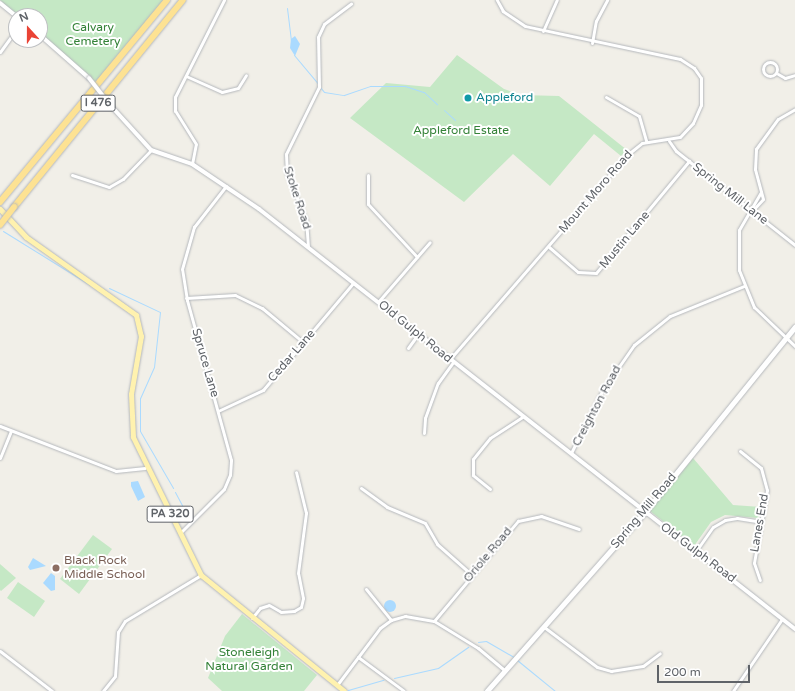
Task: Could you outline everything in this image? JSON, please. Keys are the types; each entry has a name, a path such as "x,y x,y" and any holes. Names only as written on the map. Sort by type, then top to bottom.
{"highway":[{"name":"I 476","path":"2,200 167,0"},
{"name":"I 476","path":"0,225 183,0"}],"main road":[{"name":"PA 320","path":"0,210 26,237 136,315 141,336 131,412 133,437 145,468 201,576 344,691"},
{"name":"Spring Mill Road","path":"487,691 645,512 795,327"}],"street":[{"path":"192,164 195,139 174,105 186,76 224,0"},
{"path":"497,0 507,14 525,26 592,42 651,50 680,59 698,72 702,86 698,113 687,132 669,141 646,141 644,125 639,116 606,97"},
{"path":"543,31 557,0"},
{"path":"592,42 596,21 607,0"},
{"name":"Stoke Road","path":"308,247 305,215 287,174 285,161 289,145 313,105 319,86 318,37 324,24 351,4"},
{"path":"0,52 8,41"},
{"name":"Old Gulph Road","path":"48,42 89,78 112,107 151,150 192,164 226,186 308,247 522,417 571,453 795,629"},
{"path":"768,62 777,68 778,74 772,77 764,71 763,64 768,62"},
{"path":"778,74 785,78 795,75"},
{"path":"186,76 222,92 238,88 246,75"},
{"path":"751,210 762,198 754,157 756,148 778,119 795,108"},
{"name":"Mount Moro Road","path":"424,433 424,418 438,383 451,361 627,155 646,141"},
{"name":"Spring Mill Lane","path":"669,141 689,161 795,245"},
{"path":"72,175 109,187 123,179 151,150"},
{"name":"Mustin Lane","path":"549,246 578,272 596,273 689,161"},
{"path":"368,175 368,204 417,258"},
{"name":"Spruce Lane","path":"180,533 224,489 230,475 231,460 186,298 182,269 185,247 194,227 226,186"},
{"path":"761,192 737,241 744,286 754,307 785,339 795,346"},
{"path":"378,302 430,242"},
{"name":"Cedar Lane","path":"218,412 262,390 304,343 353,283"},
{"name":"Creighton Road","path":"571,453 602,391 622,358 639,340 670,316 744,286"},
{"path":"186,298 235,295 262,308 304,343"},
{"path":"408,348 418,334"},
{"path":"490,489 476,480 473,459 490,438 522,417"},
{"path":"0,426 116,471 145,468"},
{"path":"0,458 11,431"},
{"name":"Lanes End","path":"740,451 760,468 765,478 767,490 754,563 760,580"},
{"path":"252,618 260,608 269,605 281,612 294,611 302,602 298,573 306,513 296,472"},
{"path":"361,488 387,507 425,523 437,544 471,574"},
{"name":"Oriole Road","path":"434,621 471,574 518,521 541,516 579,529"},
{"path":"696,551 713,527 725,520 737,518 761,522"},
{"path":"103,691 115,676 118,632 125,621 201,576"},
{"path":"366,589 391,620"},
{"path":"337,685 358,657 391,620 405,616 434,621 478,648 505,671"},
{"path":"733,691 782,619"},
{"path":"544,627 597,667 611,671 643,666 660,653"},
{"path":"0,651 52,691"},
{"path":"358,657 404,691"}],"green space":[{"name":"Calvary Cemetery","path":"0,0 167,0 98,84 48,42 48,8 8,8"},
{"name":"Appleford Estate","path":"457,55 504,89 521,95 559,96 627,150 621,156 594,134 550,186 513,154 464,202 350,118 386,83 430,87"},
{"path":"693,458 733,505 761,507 758,518 725,515 711,522 694,546 650,511"},
{"path":"93,535 112,549 79,594 60,579"},
{"path":"0,564 16,578 1,591 0,590"},
{"path":"18,582 45,601 34,617 7,598"},
{"name":"Stoneleigh Natural Garden","path":"242,614 317,675 304,691 222,691 208,678 225,636"}],"water":[{"path":"295,36 300,44 295,56 290,48 291,39"},
{"path":"138,481 145,497 138,501 131,486 131,482"},
{"path":"33,558 46,566 30,570 28,567"},
{"path":"51,573 55,576 55,590 51,591 43,583"},
{"path":"388,600 392,600 396,606 392,612 388,612 384,608 384,604"}],"waterway":[{"path":"287,8 291,42"},
{"path":"294,55 318,84"},
{"path":"320,87 324,92 344,95 370,86 405,86 424,92 437,104"},
{"path":"444,110 455,120"},
{"path":"3,231 90,285"},
{"path":"109,288 160,312 154,367 140,398 140,431 173,488"},
{"path":"175,492 188,516"},
{"path":"478,642 486,641 515,658"},
{"path":"394,678 438,668 468,647"},
{"path":"517,660 555,691"},
{"path":"348,690 384,680"}],"place":[{"name":"Appleford","path":"468,98"},
{"name":"Black Rock Middle School","path":"56,568"}]}
